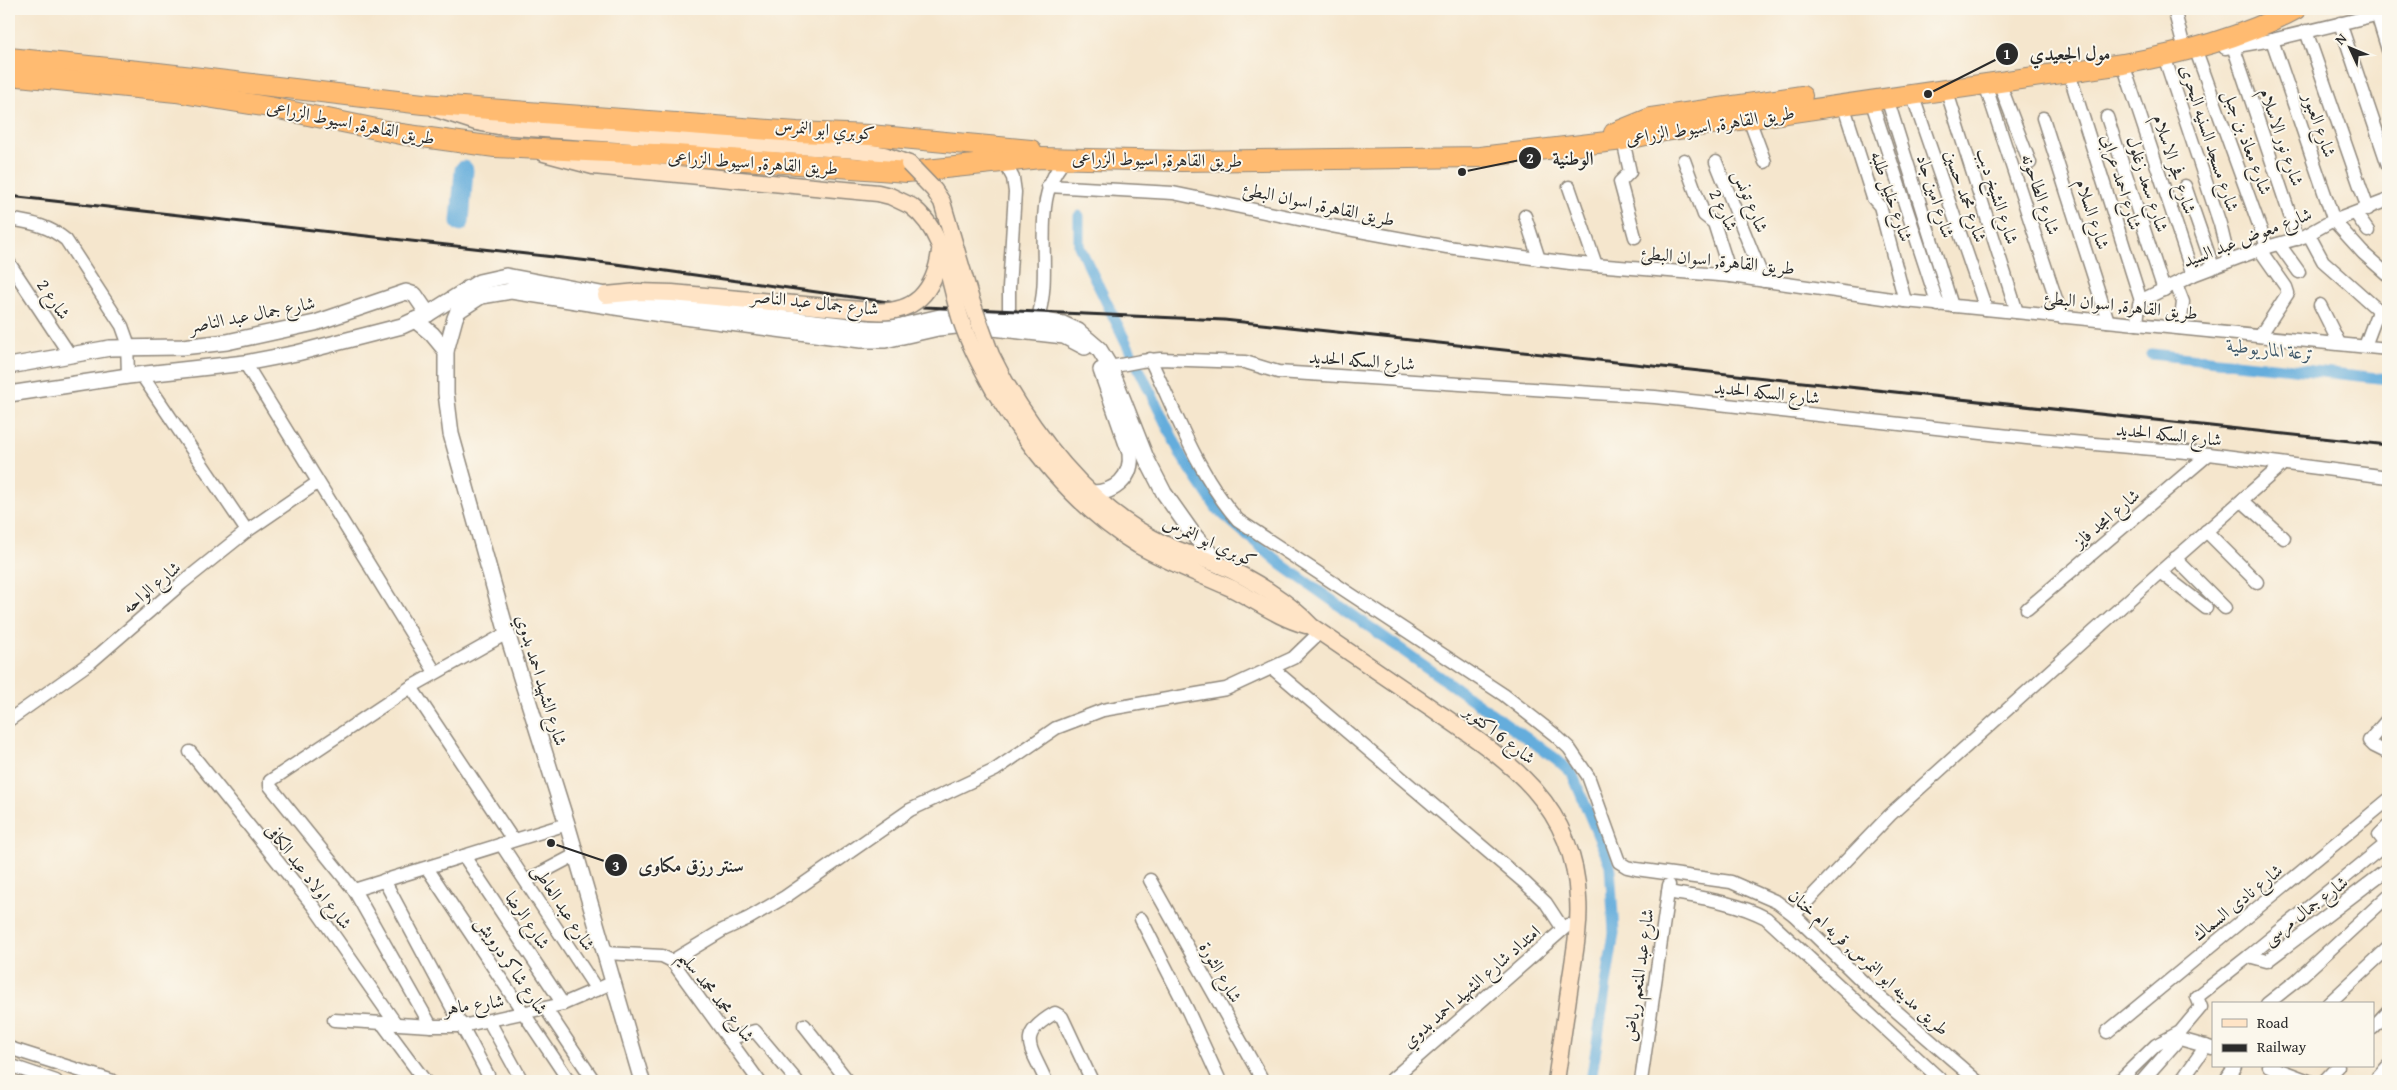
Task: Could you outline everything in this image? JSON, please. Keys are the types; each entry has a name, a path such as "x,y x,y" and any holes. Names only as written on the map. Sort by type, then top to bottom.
{"highway":[{"name":"طريق القاهرة, اسيوط الزراعى","path":"9,58 265,84 423,104 797,132 870,135 1016,150 1228,153 1461,151 1534,146 1578,140 1611,134 1651,118 2097,56 2194,45 2222,28 2267,9"},
{"name":"طريق القاهرة, اسيوط الزراعى","path":"9,75 176,92 269,107 401,134 471,144 532,149 676,155 883,171 938,170 1027,159 1068,157 1182,161 1444,159 1498,155 1623,140 1664,131 2123,64 2164,56 2194,45 2250,30 2296,9"}],"main road":[{"name":"كوبري ابو النمرس","path":"423,104 454,116 498,126 858,150 884,155 909,164 934,190 948,215 971,300 991,355 999,386 1017,426 1044,460 1073,491 1113,527 1152,552 1239,592 1276,614 1316,629"},
{"name":"كوبري ابو النمرس","path":"532,149 562,160 593,166 878,194 890,196 911,206 926,220 940,246 961,319 974,352 999,386 1026,416 1049,446 1092,493 1122,518 1149,536 1167,546 1221,566 1254,584 1299,613 1316,629"},
{"path":"606,295 638,292 672,293 871,311 898,311 919,299 934,277 940,246"},
{"name":"شارع 6 اكتوبر","path":"1316,629 1488,747 1523,776 1551,812 1570,853 1578,898 1570,925 1556,1081"}],"street":[{"name":"شارع معاذ بن جبل","path":"2174,9 2194,45 2269,247"},
{"path":"2194,45 2216,49 2272,40 2383,13 2388,50"},
{"path":"2340,23 2388,165"},
{"path":"2306,31 2368,209"},
{"name":"شارع العبور","path":"2272,40 2334,221"},
{"name":"شارع نور الاسلام","path":"2232,46 2303,237 2323,260 2378,309 2365,346"},
{"name":"شارع مسجد السنيه البحرى","path":"2164,56 2220,224 2229,261"},
{"name":"شارع فجر الاسلام","path":"2123,64 2193,275"},
{"name":"شارع احمد عرابى","path":"2069,73 2141,302"},
{"path":"1992,83 2030,163"},
{"name":"شارع الطاحونه","path":"1992,83 2062,317"},
{"name":"شارع الشيخ ديب","path":"1946,90 2017,312"},
{"name":"شارع محمد حسين","path":"1912,94 1986,309"},
{"path":"1879,99 1938,304"},
{"name":"شارع امين جاد","path":"1879,99 1952,306"},
{"name":"شارع خليل طلبه","path":"1843,104 1873,198 1880,206 1905,301"},
{"name":"شارع سعد زغلول","path":"2107,117 2170,287 2183,302 2180,328"},
{"name":"شارع السلام","path":"2043,118 2108,321"},
{"path":"1749,119 1765,162"},
{"path":"1623,140 1630,174 1621,179 1620,183 1635,237"},
{"path":"1037,320 1043,293 1046,195 1052,175 1068,157"},
{"name":"شارع 2","path":"1684,160 1704,215 1714,223 1731,276"},
{"name":"شارع تونس","path":"1716,162 1764,281"},
{"path":"1005,163 1014,184 1008,288 1009,319"},
{"name":"طريق القاهرة, اسوان البطئ","path":"1048,186 1180,194 1417,242 1539,259 1731,276 1905,301 2388,349"},
{"path":"2185,186 2213,267"},
{"path":"1569,187 1596,265"},
{"name":"شارع معوض عبد السيد","path":"2141,302 2193,275 2269,247 2303,237 2334,221 2388,200"},
{"path":"2356,214 2368,231"},
{"path":"1525,216 1539,259"},
{"path":"9,219 39,224 54,230 66,240 76,253 122,326 134,375 247,531"},
{"path":"2334,221 2363,253 2388,275"},
{"path":"2269,247 2299,272"},
{"path":"2260,336 2288,293 2269,247"},
{"name":"شارع 2","path":"9,263 70,355"},
{"name":"شارع جمال عبد الناصر","path":"9,394 134,375 245,363 323,347 389,330 421,317 479,282 506,276 606,295 692,308 878,329 910,324 940,316 1037,320 1063,324 1078,331 1099,348 1116,366 1146,458 1164,493 1193,534 1221,566"},
{"name":"شارع الشهيد احمد بدوي","path":"468,288 458,311 446,351 446,393 451,434 507,632 567,824 642,1081"},
{"name":"شارع جمال عبد الناصر","path":"458,311 481,296 511,291 661,314 861,340 895,339 938,328 965,325 1064,336 1083,345 1097,361 1130,452 1129,468 1123,480 1106,492 1092,493"},
{"name":"شارع جمال عبد الناصر","path":"9,366 127,347 182,347 227,342 316,323 408,292 415,295 421,317"},
{"path":"2137,324 2141,302"},
{"path":"2320,305 2339,344"},
{"path":"421,317 446,351"},
{"path":"316,323 323,347"},
{"name":"شارع السكه الحديد","path":"1116,366 1145,360 1245,362 1284,372 1655,397 2027,438 2209,454 2388,477"},
{"name":"طريق مدينه ابو النمرس, قريه ام خنان","path":"1145,360 1206,476 1223,503 1238,520 1271,544 1504,695 1548,729 1569,748 1588,776 1619,862 1627,867 1670,875 1731,882 1777,902 1794,915 1865,984 1977,1081"},
{"path":"245,363 317,483 435,672"},
{"name":"شارع امجد فايز","path":"2027,609 2209,454"},
{"path":"1794,915 1890,815 2175,558 2283,464"},
{"name":"شارع الواحه","path":"9,720 92,661 182,583 247,531 317,483"},
{"path":"2242,501 2284,538"},
{"path":"2206,531 2258,582"},
{"path":"2175,558 2225,608"},
{"path":"2160,572 2206,608"},
{"path":"672,961 723,930 786,897 910,810 995,770 1056,728 1103,710 1226,689 1294,658 1316,629"},
{"path":"431,1026 354,890 270,786 270,781 411,687 507,632"},
{"path":"1272,668 1525,883 1570,925"},
{"name":"شارع عبد العاطى","path":"411,687 507,842 526,881 597,990"},
{"path":"2388,719 2369,741 2374,746 2388,753"},
{"name":"شارع اولاد عبد الكافى","path":"190,752 314,907 396,1024"},
{"name":"شارع نادى السماك","path":"2107,1032 2388,800"},
{"path":"354,890 567,824"},
{"path":"2249,956 2386,844 2379,835 2388,826"},
{"path":"526,881 576,855"},
{"name":"شارع الرضا","path":"464,856 563,1004"},
{"name":"شارع شاكر درويش","path":"427,868 569,1081"},
{"name":"شارع جمال مرسى","path":"2119,1081 2156,1045 2176,1038 2201,1007 2197,997 2249,956 2267,961 2388,869"},
{"name":"شارع عبد المنعم رياض","path":"1641,1081 1670,875"},
{"path":"384,880 488,1075 488,1081"},
{"name":"شارع الثورة","path":"1150,880 1264,1081"},
{"name":"طريق مدينه ابو النمرس, قريه ام خنان","path":"1668,892 1731,904 1766,918 1942,1081"},
{"path":"2270,1002 2296,981 2388,896"},
{"path":"1141,919 1188,1011 1220,1081"},
{"name":"امتداد شارع الشهيد احمد بدوي","path":"1390,1081 1570,925"},
{"path":"2330,1002 2388,948"},
{"name":"شارع محمد محمد سليم","path":"605,953 662,956 672,961 759,1081"},
{"name":"شارع ماهر","path":"334,1020 462,1026 546,1009 563,1004 614,982"},
{"path":"546,1009 594,1081"},
{"path":"2374,1027 2388,1012"},
{"path":"1046,1081 1030,1044 1030,1033 1033,1028 1055,1013 1062,1017 1092,1081"},
{"path":"489,1021 522,1081"},
{"path":"382,1023 425,1081"},
{"path":"804,1025 848,1081"},
{"path":"728,1039 755,1031 797,1081"},
{"path":"2142,1081 2176,1038 2210,1047 2180,1081"},
{"path":"9,1048 113,1081"},
{"path":"9,1065 56,1081"},
{"path":"2375,1081 2388,1066"},
{"path":"2225,1081 2234,1068"},
{"path":"2324,1081 2336,1068"},
{"path":"2280,1076 2305,1080"}],"waterway":[{"path":"460,222 464,170"},
{"path":"1079,216 1079,246 1181,455 1217,509 1282,565 1555,758 1572,773 1610,865 1614,933 1591,1081"},
{"name":"ترعة الماريوطية","path":"2151,354 2388,379"}],"railway":[{"path":"9,196 616,264 924,307 1224,320 2388,445"}],"place":[{"name":"مول الجعيدي","path":"1928,94"},
{"name":"الوطنية","path":"1462,172"},
{"name":"سنتر رزق مكاوى","path":"551,843"}]}
